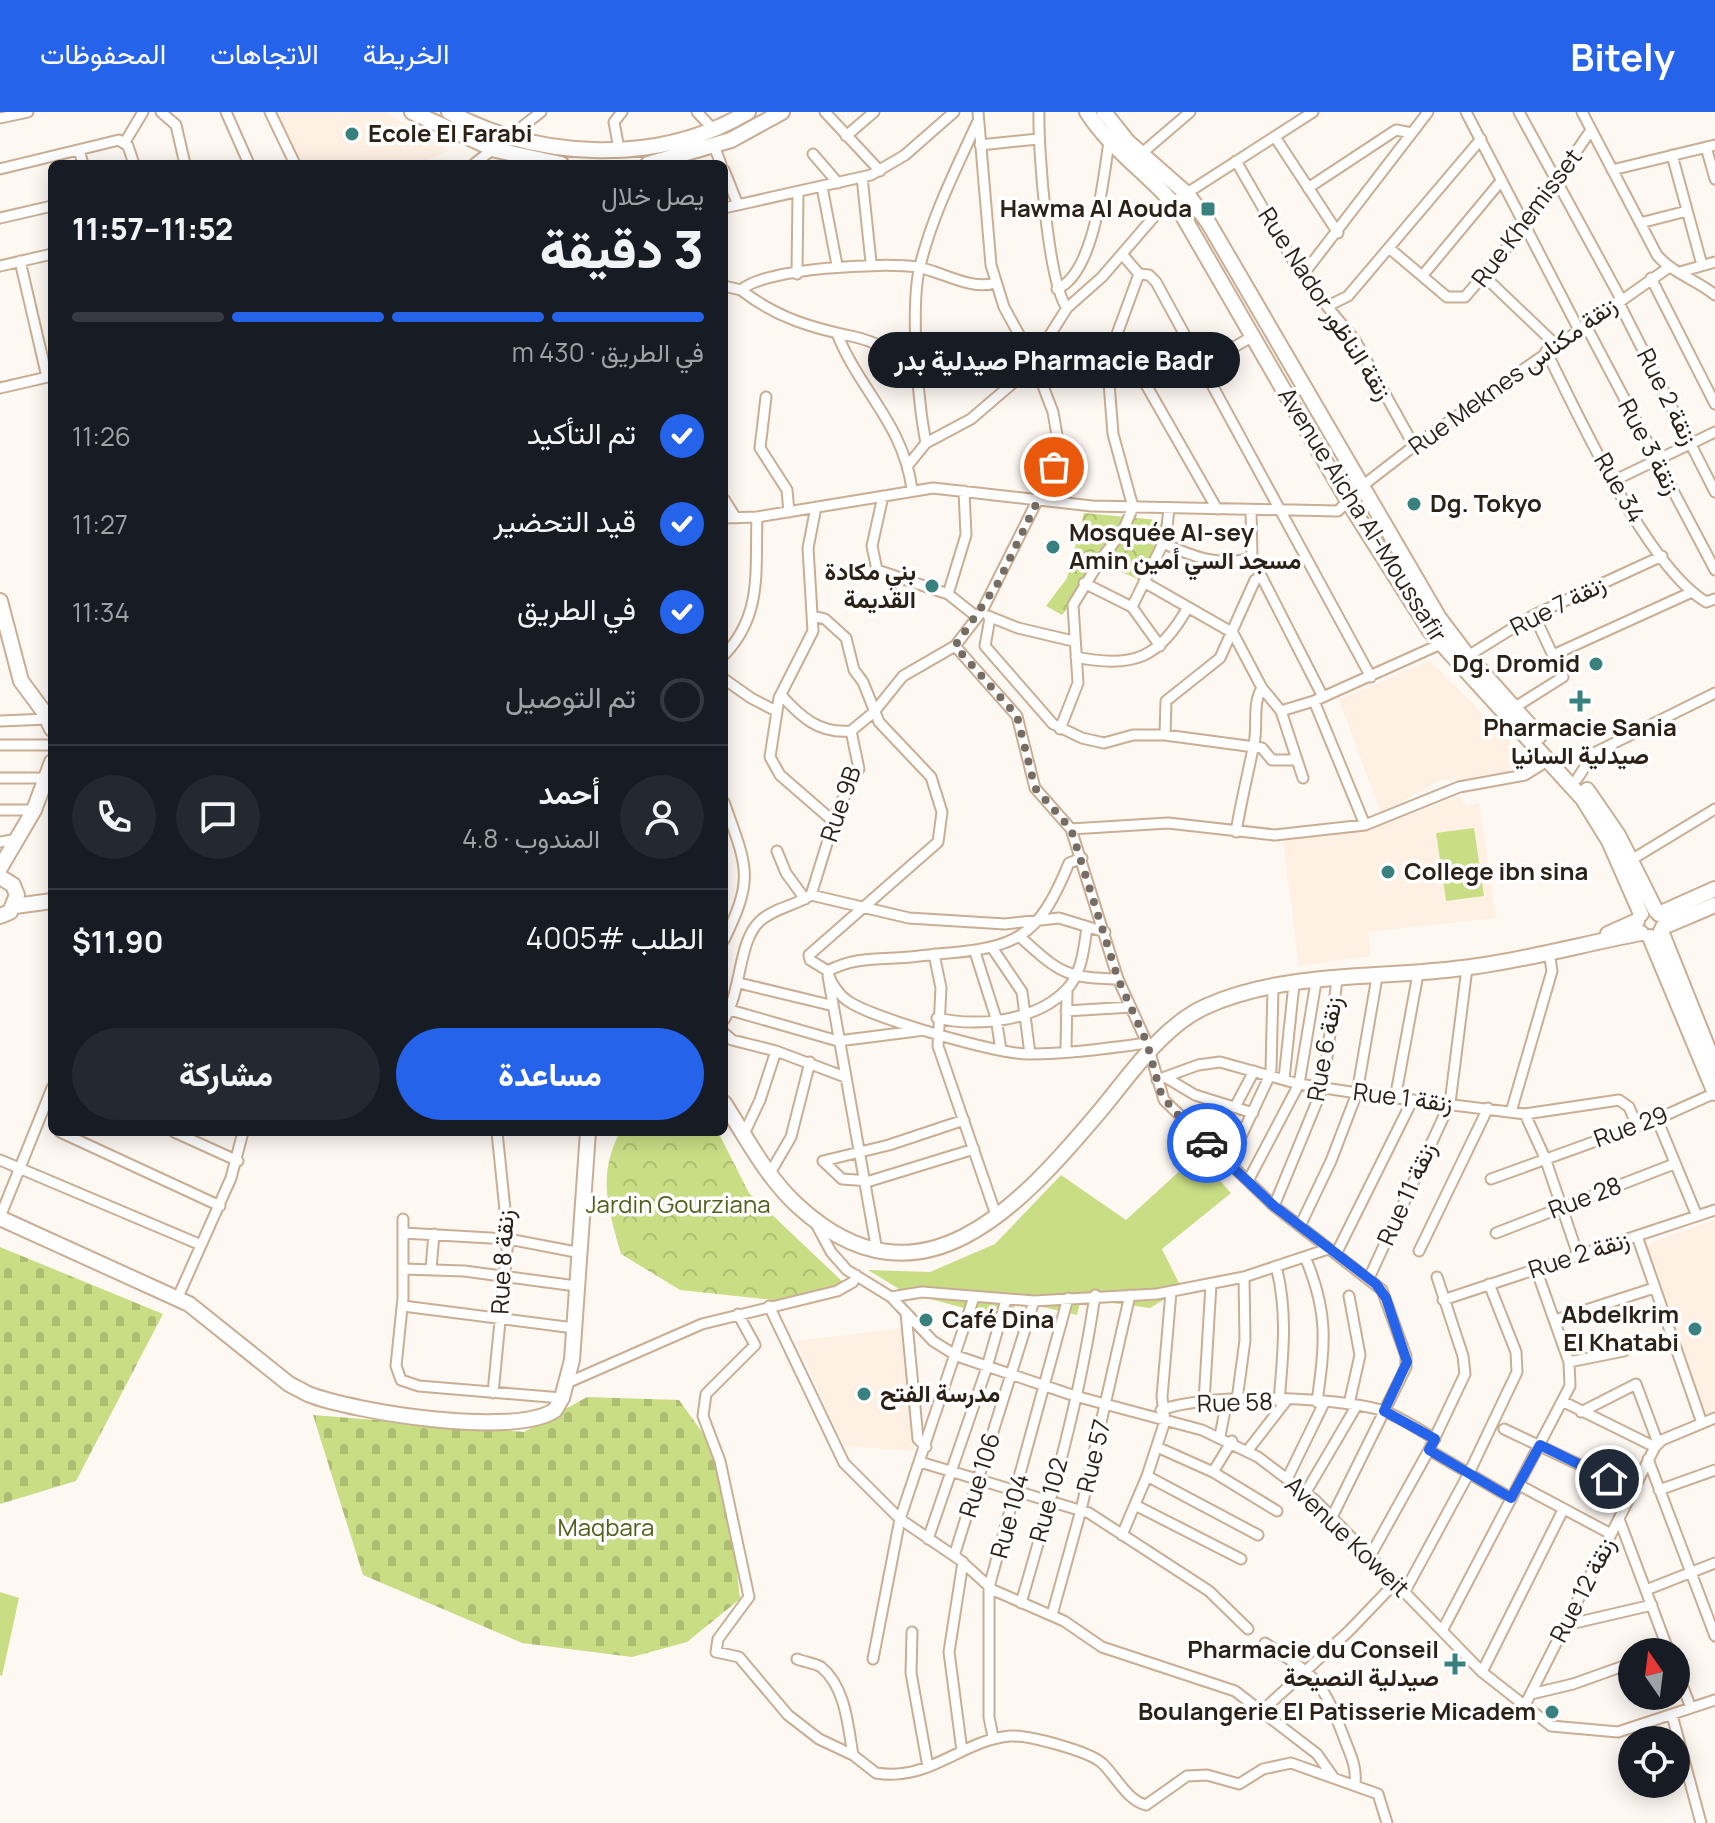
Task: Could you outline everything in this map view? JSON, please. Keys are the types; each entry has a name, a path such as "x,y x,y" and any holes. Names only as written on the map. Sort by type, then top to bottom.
{"main road":[{"path":"412,112 496,150 542,160"},
{"path":"449,112 511,138 567,148 619,149 662,145 713,129 748,112"},
{"path":"663,160 747,133 782,112"},
{"name":"Avenue Aicha Al-Moussafir","path":"1087,112 1109,142 1172,201 1349,503 1447,640 1510,711 1577,779 1607,816 1631,860 1651,923 1715,1093"},
{"name":"Avenue Aicha Al-Moussafir","path":"1104,112 1128,142 1187,194 1248,289 1447,640"},
{"path":"1,608 21,681 48,721"},
{"name":"Avenue Aicha Al-Moussafir","path":"1510,711 1599,822 1651,923 1715,1066"},
{"path":"48,785 4,864 8,883 5,914 48,901"},
{"path":"8,883 48,898"},
{"path":"1651,923 1715,889"},
{"path":"728,1109 770,1173 796,1205 837,1236 877,1251 905,1253 937,1248 970,1235 997,1218 1071,1145 1148,1047 1203,1007 1238,993 1273,987 1467,968 1549,952 1715,905"},
{"path":"0,1218 178,1297 289,1384 316,1398 480,1424 536,1418 562,1396 574,1328 581,1253 583,1158 587,1136"}],"street":[{"path":"0,118 28,112"},
{"path":"0,169 125,142 143,112"},
{"path":"161,112 176,125 184,160"},
{"path":"226,112 247,160"},
{"path":"270,112 293,160"},
{"path":"480,160 541,112"},
{"path":"619,149 614,122 622,112"},
{"path":"697,112 713,129"},
{"path":"825,112 880,171"},
{"path":"846,136 874,112"},
{"path":"728,207 880,171 905,155 954,112"},
{"path":"1039,112 1038,139 1057,289 1067,308"},
{"path":"1142,153 1190,112"},
{"path":"909,464 926,443 971,419 1027,371 1067,308 1122,254 1142,228 1172,201 1313,112"},
{"path":"1302,276 1428,112"},
{"name":"Rue 3 زنقة","path":"1466,112 1715,570"},
{"name":"Rue 2 زنقة","path":"1519,112 1620,300 1715,492"},
{"path":"1582,112 1640,223 1668,268 1680,272 1715,295"},
{"path":"926,443 919,409 919,267 941,203 978,116"},
{"name":"Rue 9B","path":"808,897 833,821 860,762 851,745 851,731 874,712 903,676 955,646 983,615 1051,479 1058,441 1053,412 1033,360 995,283 984,210 978,116"},
{"path":"1308,188 1396,130 1412,133"},
{"name":"Rue Khemisset","path":"1423,275 1447,297 1457,300 1474,291 1558,182 1591,130"},
{"path":"1275,137 1338,233"},
{"path":"980,145 1038,139"},
{"path":"1330,305 1348,296 1481,139"},
{"path":"125,142 132,160"},
{"path":"1057,289 1075,276 1095,222 1109,142"},
{"path":"714,146 719,160"},
{"path":"1612,170 1711,146 1715,179"},
{"path":"79,150 82,160"},
{"path":"813,154 838,183"},
{"path":"1672,155 1702,265"},
{"name":"Rue Nador زنقة الناظور","path":"1236,161 1302,276 1330,305 1355,340 1414,446"},
{"path":"862,177 871,262"},
{"path":"728,180 738,205"},
{"path":"1389,248 1423,275 1501,181"},
{"path":"822,187 837,265"},
{"path":"797,274 798,192"},
{"path":"0,218 48,207"},
{"path":"1640,223 1687,211"},
{"path":"1122,254 1139,274 1149,275 1156,282 1371,677"},
{"path":"0,266 48,255"},
{"path":"20,261 48,372"},
{"path":"741,290 748,284 837,265 871,262 919,267 976,283 995,283"},
{"path":"1680,272 1715,262"},
{"name":"Rue Meknes زنقة مكناس","path":"1349,503 1361,487 1414,446 1668,268"},
{"path":"1060,729 1078,683 1073,605 1084,583 1123,531 1133,507 1109,411 1109,383 1117,334 1139,274"},
{"path":"1075,276 1089,288"},
{"name":"Rue 34","path":"1485,277 1550,348 1613,481 1662,556 1692,592 1710,600 1715,612"},
{"path":"1651,278 1715,404"},
{"path":"728,287 741,290 762,306 838,336 854,336 877,344 919,363"},
{"path":"1117,334 1217,509"},
{"path":"838,336 894,427 909,464 912,489"},
{"path":"1202,366 1253,336"},
{"path":"0,374 1,387 48,376"},
{"path":"766,397 760,448 787,490 789,512"},
{"path":"1613,481 1715,432"},
{"path":"728,518 789,512 912,489 1133,507 1282,513 1330,513 1349,503"},
{"path":"948,594 966,535 964,491"},
{"path":"883,496 872,546 877,570 948,594 983,615 1018,628 1073,641"},
{"path":"728,505 736,518"},
{"path":"816,507 808,548 813,616 810,640 781,695 776,711 772,762 786,781 833,821"},
{"path":"1132,607 1163,543 1169,508"},
{"path":"1251,510 1252,558 1318,699 1365,825"},
{"path":"728,651 739,640 749,620 757,517"},
{"path":"1163,543 1204,560 1230,562 1252,558"},
{"name":"Rue 7 زنقة","path":"1463,659 1534,615 1662,556"},
{"path":"1165,735 1166,701 1212,667 1233,633 1255,580 1261,577"},
{"path":"1144,582 1233,633 1262,688 1281,711 1303,778"},
{"path":"1084,583 1132,607 1160,646"},
{"path":"1553,655 1692,592"},
{"path":"1076,657 1123,663 1136,661 1160,646 1188,607"},
{"path":"983,615 985,646 1060,729 1095,743 1133,735 1165,735 1254,747 1266,751 1272,760 1296,760"},
{"path":"1510,711 1562,680 1534,615"},
{"path":"813,616 825,619 846,638 854,670 879,722 925,768 937,791 942,812 938,842 893,878 864,910 843,922 809,955 810,960 828,974 847,1000 923,1030 1001,1050 1030,1054 1148,1047"},
{"path":"1281,711 1371,677 1447,640"},
{"path":"955,646 1017,716 1035,788 1071,829 1118,979 1172,1109 1274,1206 1369,1278 1386,1298 1407,1362 1331,1519"},
{"path":"728,682 776,711"},
{"path":"1236,832 1247,767 1254,747 1257,696 1262,688"},
{"path":"1577,779 1594,753 1715,693"},
{"path":"781,695 812,724 835,733 851,731"},
{"path":"0,721 48,724"},
{"path":"0,745 48,745"},
{"path":"1071,829 1168,823 1236,832 1290,834 1365,825 1459,787 1525,775 1549,760"},
{"path":"0,778 48,785"},
{"path":"1631,860 1715,809"},
{"path":"0,810 34,810"},
{"path":"728,816 746,881 741,903 728,931"},
{"path":"0,842 18,839"},
{"path":"777,851 786,873 808,897 909,918 1005,924 1059,918 1105,932"},
{"path":"828,974 858,960 993,949 1019,936 1038,919 1058,890 1069,863 1082,858"},
{"path":"728,1013 739,983 751,931 768,914 808,897"},
{"path":"1066,1051 1067,990 1083,956 1087,927"},
{"path":"1019,936 1053,967 1074,977 1118,979"},
{"path":"993,949 1017,982 1027,1013 1030,1054"},
{"path":"975,952 996,1018 1001,1050"},
{"path":"1511,1112 1552,971 1549,952"},
{"path":"934,954 941,988 937,1018 941,1058 997,1218"},
{"name":"Rue 11 زنقة","path":"1369,1278 1450,1103 1467,968"},
{"path":"828,974 830,1005 877,1251"},
{"path":"1395,1099 1418,974"},
{"path":"1300,1226 1331,1161 1357,1093 1377,977"},
{"name":"Rue 6 زنقة","path":"1274,1206 1323,1087 1337,980"},
{"path":"1248,1181 1299,1084 1316,982"},
{"path":"739,983 830,1005"},
{"path":"1284,1079 1294,984"},
{"path":"1228,1164 1270,1073 1273,987"},
{"path":"937,1018 963,1023 1027,1013 1067,990"},
{"path":"1066,1011 1131,1007"},
{"path":"730,1010 838,1041 923,1030"},
{"path":"728,1036 810,1062 845,1077"},
{"path":"744,1134 760,1100 776,1051"},
{"path":"770,1173 791,1137 810,1062"},
{"name":"Rue 1 زنقة","path":"1161,1079 1209,1063 1270,1073 1299,1084 1525,1114 1619,1100 1629,1107 1637,1126"},
{"path":"1235,1107 1254,1071"},
{"path":"1161,1079 1195,1095 1253,1113"},
{"name":"Rue 29","path":"1491,1179 1657,1119 1715,1093"},
{"path":"0,1218 48,1098"},
{"path":"1332,1252 1412,1101"},
{"path":"1419,1251 1488,1108"},
{"path":"1525,1114 1545,1158 1578,1255"},
{"path":"1657,1119 1697,1216"},
{"path":"964,1120 860,1153 823,1161 842,1179 866,1181 974,1149"},
{"path":"39,1122 48,1126"},
{"path":"69,1136 220,1206"},
{"path":"183,1136 238,1161"},
{"path":"178,1297 238,1161 242,1136"},
{"name":"Rue 8 زنقة","path":"493,1393 508,1239 497,1136"},
{"path":"0,1160 201,1245"},
{"name":"Rue 28","path":"1496,1233 1674,1164"},
{"name":"Rue 2 زنقة","path":"1443,1300 1715,1210"},
{"path":"403,1219 403,1306 396,1366 401,1380 419,1386 562,1396 702,1324 837,1291 850,1284 856,1275"},
{"name":"Avenue Koweit","path":"813,1219 831,1252 856,1275 891,1297 933,1341 957,1356 1106,1405 1165,1421 1203,1426 1248,1450 1288,1477 1482,1672 1551,1726 1611,1733 1636,1729 1715,1700"},
{"path":"403,1233 508,1239 581,1253"},
{"path":"431,1269 434,1234"},
{"path":"1637,1236 1702,1423"},
{"path":"891,1297 922,1292 1034,1301 1171,1292 1244,1277 1305,1257 1332,1252"},
{"path":"1288,1477 1320,1402 1325,1343 1321,1295 1305,1257"},
{"path":"1248,1450 1282,1401 1284,1297 1276,1266"},
{"path":"404,1269 431,1269 576,1286"},
{"path":"1442,1631 1570,1386 1569,1362 1536,1269"},
{"path":"1220,1436 1232,1400 1245,1340 1244,1277"},
{"path":"1369,1558 1435,1439 1465,1374 1463,1356 1437,1277"},
{"path":"1204,1402 1211,1284"},
{"path":"1404,1593 1469,1473 1518,1365 1489,1284"},
{"path":"1555,1320 1654,1288"},
{"path":"1161,1410 1171,1292"},
{"name":"Rue 102","path":"1021,1603 1051,1500 1087,1350 1095,1295"},
{"name":"Rue 57","path":"1052,1615 1081,1510 1130,1295"},
{"path":"1306,1492 1353,1404 1360,1355 1349,1296"},
{"path":"873,1659 900,1519 957,1356 974,1297"},
{"name":"Rue 104","path":"993,1737 989,1717 989,1587 1018,1492 1042,1386 1068,1298"},
{"path":"928,1539 987,1367 1006,1300"},
{"name":"Rue 106","path":"962,1751 949,1652 958,1559 1034,1301"},
{"path":"403,1306 574,1328"},
{"path":"769,1306 844,1463 900,1519 958,1559 989,1587 1052,1615 1102,1647 1235,1691 1317,1754 1334,1778"},
{"path":"906,1313 918,1439 926,1447"},
{"path":"738,1314 754,1340 754,1348 706,1394 703,1416 720,1461 749,1597 718,1639 716,1652 739,1657 788,1715 819,1739 853,1755 869,1770 883,1774 928,1767 993,1737 1010,1736 1079,1748 1103,1764 1127,1794 1144,1805 1187,1776 1207,1775 1239,1784 1263,1769 1291,1763 1355,1783 1380,1796 1387,1823"},
{"path":"1569,1362 1624,1351"},
{"path":"1581,1412 1636,1384 1656,1445"},
{"name":"Rue 58","path":"1122,1535 1157,1447 1165,1421 1161,1410 1232,1400 1353,1404 1384,1411 1435,1439"},
{"path":"1564,1402 1656,1445 1715,1418"},
{"path":"1504,1429 1633,1490"},
{"path":"1213,1472 1232,1441"},
{"name":"Rue 12 زنقة","path":"1524,1707 1656,1445"},
{"path":"1157,1447 1213,1472 1277,1511"},
{"path":"1429,1450 1511,1498"},
{"path":"1648,1459 1715,1636"},
{"path":"920,1462 1081,1510 1204,1586 1248,1629"},
{"path":"1659,1490 1715,1470"},
{"path":"1147,1476 1258,1535"},
{"path":"1519,1485 1611,1534"},
{"path":"1135,1505 1241,1559"},
{"path":"1482,1672 1563,1510"},
{"path":"1619,1519 1664,1638"},
{"path":"1646,1590 1715,1563"},
{"path":"1263,1710 1307,1672 1394,1584"},
{"path":"1566,1625 1652,1605"},
{"path":"912,1632 911,1673 928,1767"},
{"path":"1265,1643 1307,1672 1327,1693 1354,1762 1355,1783"},
{"path":"797,1659 820,1667 833,1683 844,1703 853,1755"},
{"path":"1531,1694 1573,1684 1618,1668"},
{"path":"1672,1715 1701,1823"}],"shaded area":[{"name":"Ecole El Farabi","path":"275,112 385,112 449,150 428,160 297,160"},
{"path":"1430,660 1531,764 1485,778 1440,780 1381,813 1339,700"},
{"name":"College ibn sina","path":"1459,796 1467,807 1479,803 1496,918 1368,932 1371,956 1299,966 1283,841 1389,823"},
{"name":"Abdelkrim El Khatabi","path":"1715,1219 1715,1413 1707,1416 1646,1245"},
{"name":"مدرسة الفتح","path":"903,1328 914,1451 844,1446 796,1341"}],"green space":[{"path":"1084,513 1169,521 1149,584 1103,564 1062,615 1046,606 1067,578"},
{"path":"1474,828 1484,896 1446,901 1436,833"},
{"name":"Jardin Gourziana","path":"618,1136 720,1136 749,1193 844,1283 801,1303 680,1290 621,1254 607,1192 613,1148"},
{"path":"1197,1155 1231,1193 1162,1249 1182,1289 1150,1308 1081,1299 1077,1315 1017,1301 1009,1320 904,1292 868,1270 930,1272 995,1244 1061,1175 1126,1220"},
{"path":"0,1247 163,1314 76,1481 0,1504"},
{"name":"Maqbara","path":"587,1397 679,1400 725,1464 740,1599 687,1642 632,1657 522,1643 363,1575 313,1415 524,1432"},
{"path":"0,1592 19,1598 2,1676 0,1675"}],"way so far":[{"path":"1054,467 1051,479 998,583 982,611 955,646 1017,716 1035,788 1071,829 1118,979 1147,1043 1164,1100 1207,1143"}],"place":[{"name":"Ecole El Farabi","path":"352,134"},
{"name":"Hawma Al Aouda","path":"1208,209"},
{"name":"Pharmacie Badr صيدلية بدر","path":"1054,467"},
{"name":"Dg. Tokyo","path":"1414,504"},
{"name":"Mosquée Al-sey Amin مسجد السي أمين","path":"1053,547"},
{"name":"بني مكادة القديمة","path":"932,586"},
{"name":"Dg. Dromid","path":"1596,664"},
{"name":"Pharmacie Sania صيدلية السانيا","path":"1580,701"},
{"name":"College ibn sina","path":"1388,872"},
{"name":"Café Dina","path":"926,1320"},
{"name":"Abdelkrim El Khatabi","path":"1695,1329"},
{"name":"مدرسة الفتح","path":"864,1394"},
{"name":"Pharmacie du Conseil صيدلية النصيحة","path":"1455,1664"},
{"name":"Boulangerie El Patisserie Micadem","path":"1552,1712"}],"route":[{"path":"1207,1143 1274,1206 1382,1290 1407,1362 1384,1411 1435,1439 1429,1450 1511,1498 1540,1445 1609,1479"}]}
